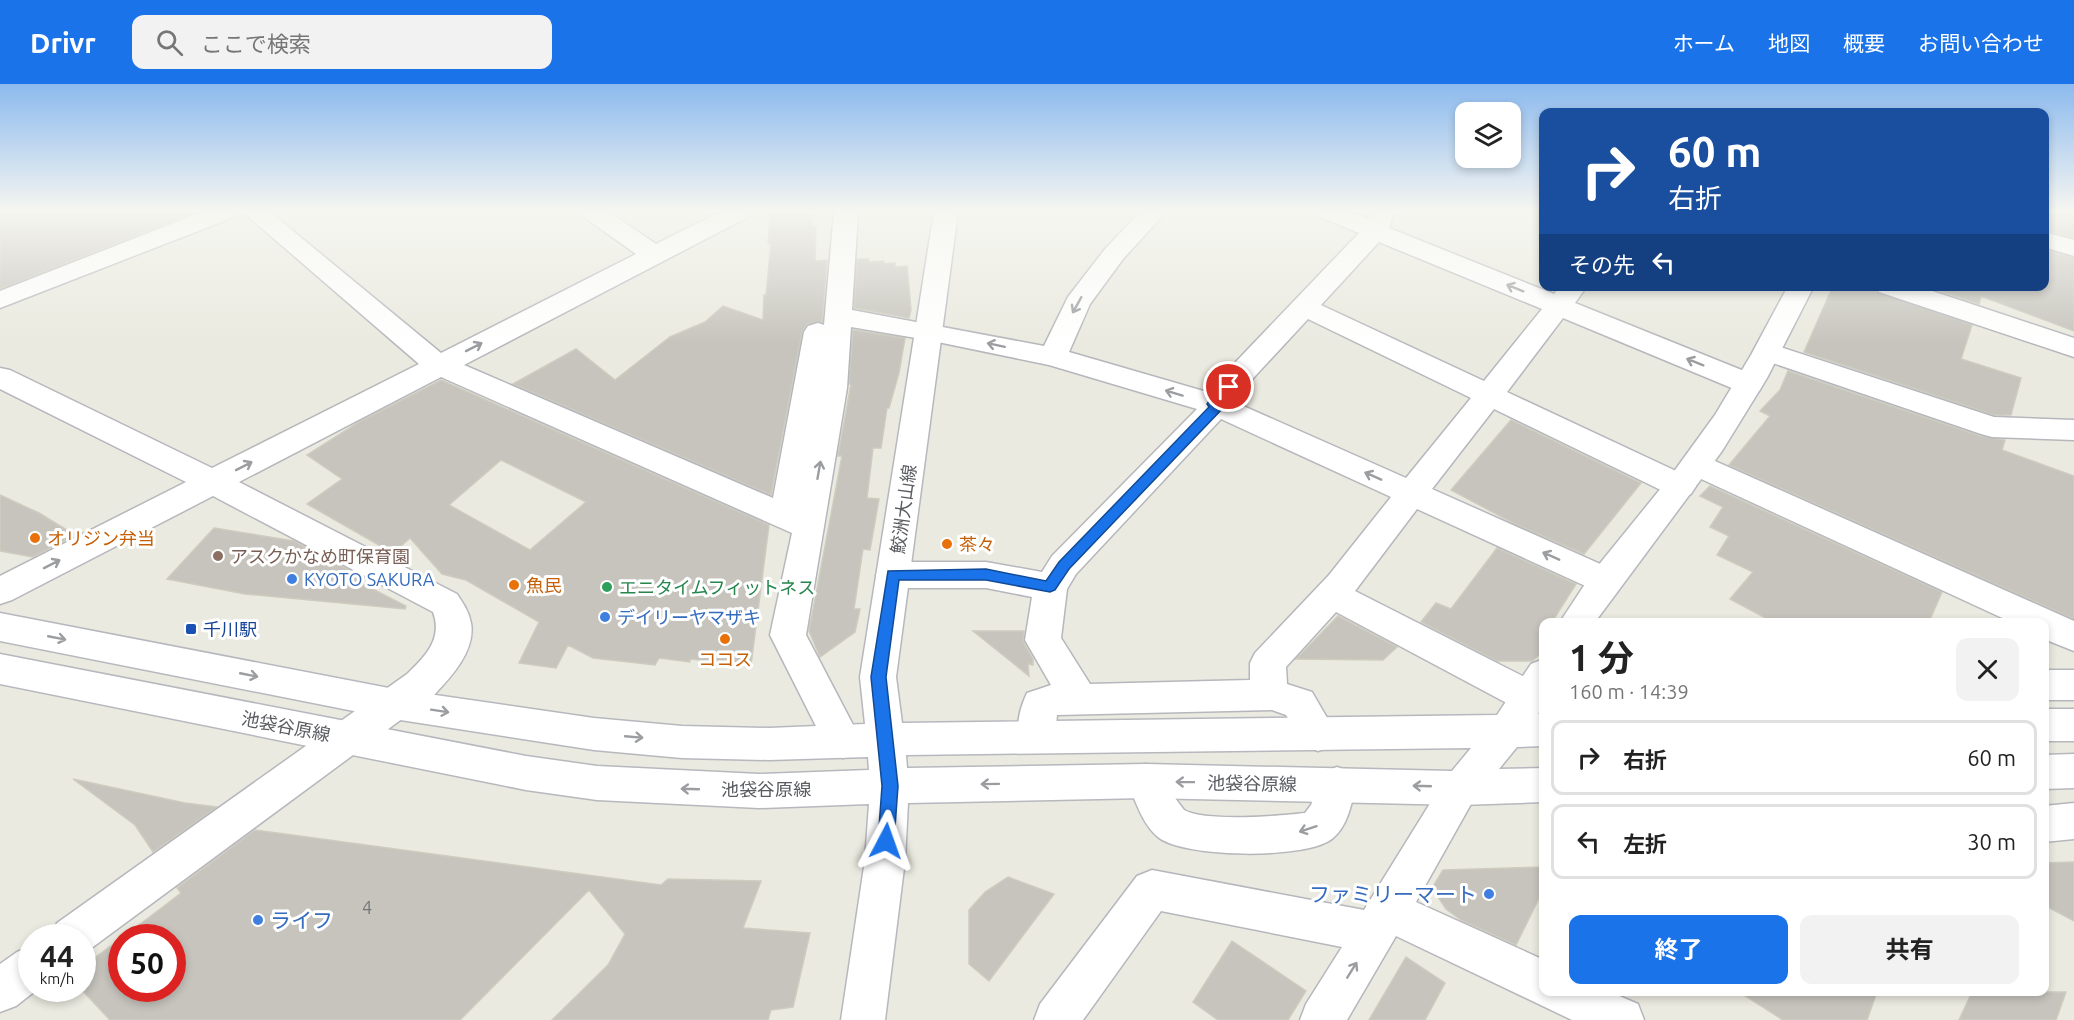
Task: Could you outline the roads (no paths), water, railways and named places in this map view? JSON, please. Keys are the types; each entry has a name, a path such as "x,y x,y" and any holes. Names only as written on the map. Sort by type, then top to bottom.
{"street":[{"path":"0,300 113,256"},
{"path":"307,256 438,365 798,522"},
{"path":"0,591 653,256"},
{"path":"825,256 788,635 843,742"},
{"path":"798,522 833,388 843,256"},
{"name":"鮫洲大山線","path":"856,1018 885,860 890,786 878,677 939,256"},
{"path":"1053,357 1077,303 1113,256"},
{"path":"1080,700 1043,640 1050,587 1064,565 1215,405 1349,256"},
{"path":"1465,256 1539,285"},
{"path":"1580,618 1604,580 1688,475 1749,384 1768,352 1798,291"},
{"path":"1904,291 2030,331 2074,348"},
{"path":"1272,694 1268,682 1268,663 1331,594 1567,296 1749,384"},
{"path":"1304,307 1490,395 2032,618"},
{"path":"838,316 928,331 1053,357 1215,405 1604,580"},
{"path":"1768,352 1992,427 2074,430"},
{"path":"0,377 213,482 445,603 454,621 453,644 439,667 420,686 91,924"},
{"path":"893,575 986,575 1050,587"},
{"path":"1322,1020 1461,788 1507,731 1536,685 1331,594"},
{"path":"2049,625 2074,637"},
{"path":"0,627 394,704 594,734 682,742 769,744 1036,737 1318,735 1539,730"},
{"name":"池袋谷原線","path":"0,669 526,773 597,783 759,791 1146,781 1461,788 1539,785"},
{"path":"2049,685 2074,685"},
{"path":"1036,737 1040,704 1049,700 1272,694 1299,704 1318,735"},
{"path":"2049,725 2074,725"},
{"path":"2049,772 2074,771"},
{"path":"1146,781 1163,815 1176,828 1193,833 1289,834 1314,829 1328,817 1337,784"},
{"path":"2049,824 2074,821"},
{"path":"1056,1020 1152,890 1381,921 1539,981"},
{"path":"0,990 18,977"},
{"path":"1571,996 1622,1020"}],"place":[{"name":"オリジン弁当","path":"35,538"},
{"name":"茶々","path":"947,544"},
{"name":"アスクかなめ町保育園","path":"218,556"},
{"name":"KYOTO SAKURA","path":"292,579"},
{"name":"魚民","path":"514,585"},
{"name":"エニタイムフィットネス","path":"607,587"},
{"name":"デイリーヤマザキ","path":"605,617"},
{"name":"千川駅","path":"191,629"},
{"name":"ココス","path":"725,639"},
{"name":"ファミリーマート","path":"1489,894"},
{"name":"ライフ","path":"258,920"}]}
